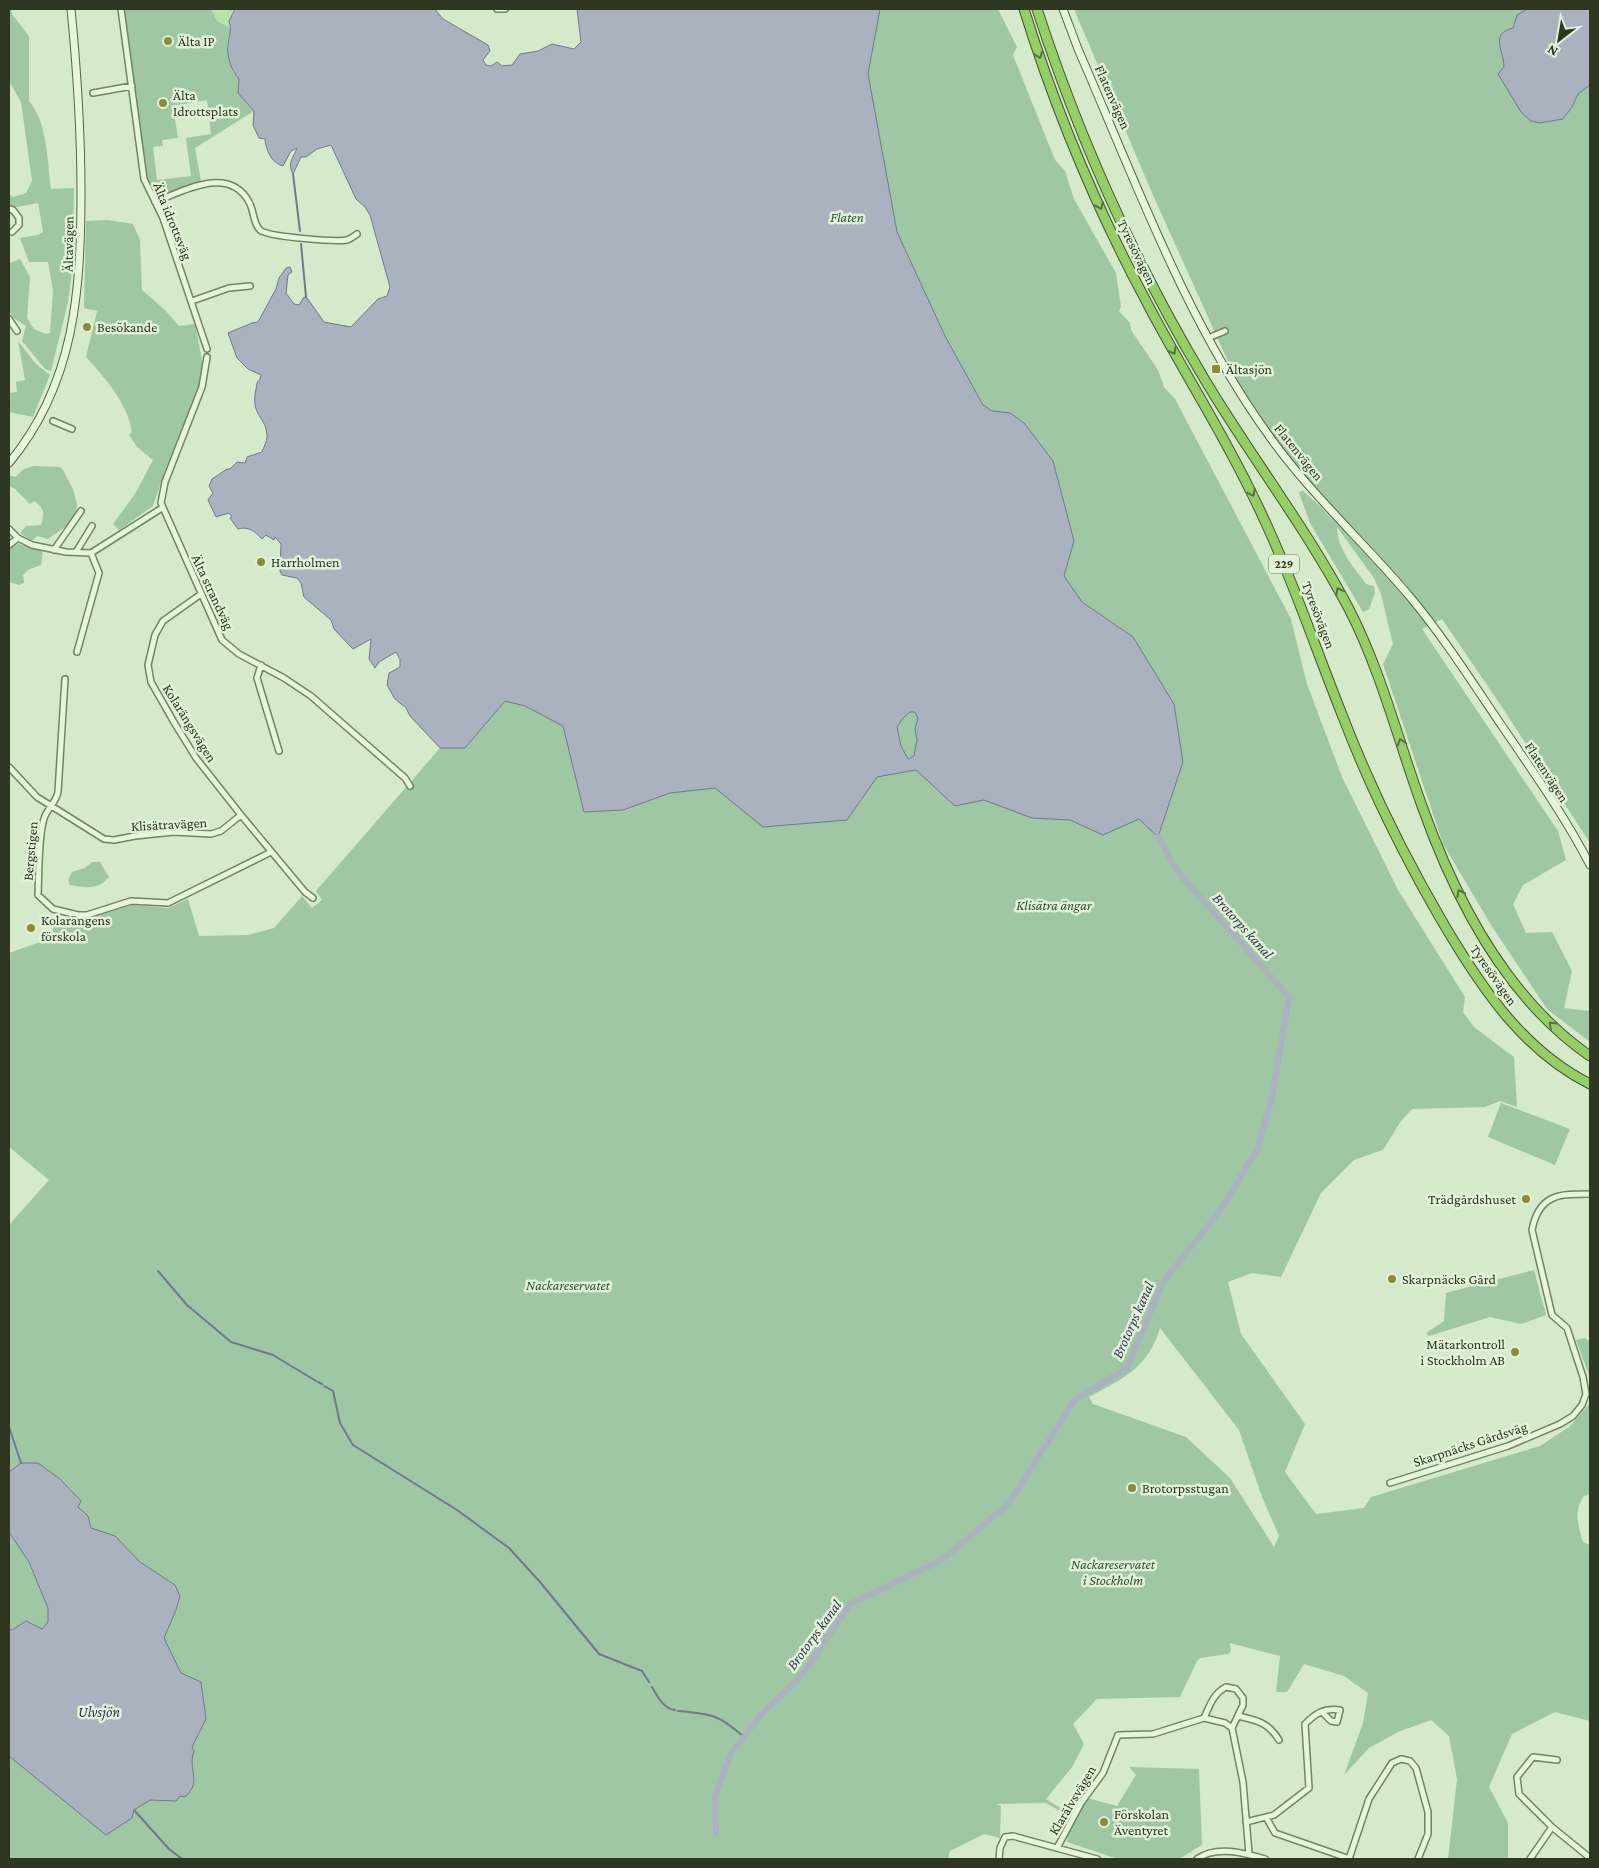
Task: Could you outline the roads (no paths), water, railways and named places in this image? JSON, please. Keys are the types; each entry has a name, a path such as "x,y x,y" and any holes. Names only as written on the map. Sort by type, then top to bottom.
{"highway":[{"name":"Tyresövägen","path":"1024,9 1062,117 1102,210 1145,300 1234,458 1260,510 1301,606 1360,759 1409,863 1451,936 1496,1004 1535,1047 1564,1069 1590,1084"},
{"name":"Tyresövägen","path":"1037,9 1086,143 1158,297 1223,410 1321,560 1358,628 1386,696 1430,828 1466,905 1504,968 1532,1005 1555,1029 1590,1056"}],"street":[{"name":"Ältavägen","path":"9,463 34,430 46,408 68,344 76,302 81,255 81,123 71,9"},
{"name":"Älta idrottsväg","path":"121,9 144,179 163,218 207,349"},
{"path":"497,9 505,9"},
{"name":"Flatenvägen","path":"1063,9 1078,49 1161,239 1208,338 1242,397 1293,468 1412,599 1455,657 1567,825 1590,865"},
{"path":"93,93 132,86"},
{"path":"155,202 209,182 219,182 233,187 248,199 257,227 263,232 277,236 347,240 357,234"},
{"path":"9,209 13,210 19,218 19,226 12,232"},
{"path":"192,301 228,288 250,286"},
{"path":"9,319 17,331"},
{"path":"1208,338 1225,331"},
{"path":"9,529 18,538 32,545 54,550 91,553 162,508 162,492 202,387 208,357"},
{"path":"53,421 72,429"},
{"name":"Älta strandväg","path":"162,508 222,640 239,654 262,665 318,702 405,778 410,786"},
{"path":"54,550 81,511"},
{"path":"76,552 92,526"},
{"path":"9,545 18,538"},
{"path":"78,652 99,573 91,553"},
{"name":"Kolarängsvägen","path":"201,594 163,621 155,635 148,666 152,682 188,744 240,815"},
{"path":"262,665 257,678 279,751"},
{"name":"Bergstigen","path":"65,679 58,792 57,800 44,816 38,895 53,909 67,913 87,915 132,901 168,903 272,852"},
{"name":"Klisätravägen","path":"9,767 37,798 104,839 114,840 174,832 211,834 221,831 240,815"},
{"path":"240,815 305,892 313,898"},
{"name":"Skarpnäcks Gårdsväg","path":"1390,1482 1508,1446 1560,1424 1573,1416 1582,1405 1586,1394 1583,1377 1567,1328 1552,1316 1532,1230 1534,1219 1545,1202 1565,1194 1590,1194"},
{"path":"1232,1728 1225,1723 1204,1718 1218,1691 1226,1687 1236,1689 1243,1698 1238,1716 1232,1728 1244,1782 1249,1854"},
{"path":"1246,1822 1278,1813 1309,1788 1305,1724 1316,1713 1322,1712"},
{"path":"1238,1716 1265,1724 1273,1730 1279,1740"},
{"name":"Klarälvsvägen","path":"1057,1848 1081,1803 1103,1773 1118,1735 1153,1734 1204,1718"},
{"path":"1558,1760 1533,1757 1517,1777 1519,1794 1552,1827 1590,1858"},
{"path":"1266,1817 1274,1833 1350,1859 1369,1799 1392,1762 1401,1759 1410,1761 1416,1768 1428,1812 1428,1834 1418,1859"},
{"path":"1530,1859 1552,1827"},
{"path":"999,1859 1000,1848 1005,1838 1014,1836 1097,1859"},
{"path":"1197,1859 1211,1853 1249,1854 1265,1859"}],"water":[{"path":"235,9 435,9 443,19 488,45 490,51 483,60 486,65 491,66 497,62 502,66 512,65 520,54 538,51 552,44 574,49 581,42 577,9 880,9 868,74 897,232 945,336 983,405 992,411 1010,413 1024,423 1053,461 1074,541 1064,576 1082,602 1133,637 1174,704 1183,762 1158,837 1139,819 1103,835 1070,820 1032,818 984,800 955,806 916,770 877,777 847,820 763,827 715,788 670,793 623,810 584,812 563,726 525,706 505,701 465,748 440,748 410,716 406,708 395,699 387,685 389,673 400,667 400,659 396,652 379,662 375,668 369,659 371,639 353,649 334,629 331,620 304,597 301,583 297,578 282,575 280,571 281,544 275,537 274,540 266,535 262,539 251,530 245,528 238,529 230,518 232,517 229,513 216,517 208,500 213,493 209,486 212,479 230,469 237,462 245,463 247,457 262,452 267,439 266,430 255,405 257,385 261,375 248,369 237,358 228,333 258,322 276,289 279,278 286,268 290,267 292,272 288,275 286,293 294,304 299,305 304,297 307,298 324,322 351,327 378,299 387,296 390,287 370,215 365,207 356,199 331,145 317,149 306,157 301,157 293,174 291,164 297,148 291,151 283,166 275,162 270,156 265,139 259,138 253,125 254,111 238,93 239,79 230,63 228,49 229,21","holes":["910,712 915,712 918,718 915,729 917,740 914,756 908,759 901,746 897,727 904,717"]},
{"path":"1527,9 1590,9 1590,85 1578,94 1572,107 1563,119 1539,123 1531,121 1521,112 1498,74 1504,67 1500,44 1501,34 1513,28 1517,15"},
{"name":"Ulvsjön","path":"21,1463 38,1463 60,1479 81,1501 78,1507 88,1516 91,1528 115,1536 140,1562 175,1585 180,1596 164,1638 181,1673 201,1682 206,1719 192,1747 194,1751 192,1765 194,1781 190,1791 185,1797 180,1796 176,1801 150,1800 134,1810 132,1818 106,1835 9,1756 9,1629 12,1630 26,1621 42,1629 48,1622 48,1608 29,1562 9,1532 9,1472"}],"waterway":[{"path":"293,174 300,231"},
{"path":"301,244 306,297"},
{"name":"Brotorps kanal","path":"716,1834 715,1796 731,1753 761,1715 802,1675 850,1604 942,1560 1008,1504 1075,1400 1127,1368 1163,1282 1219,1212 1257,1150 1272,1097 1289,997 1178,872 1158,837"},
{"path":"158,1271 187,1305 231,1342 273,1355 316,1381"},
{"path":"318,1382 322,1384"},
{"path":"324,1386 333,1391 340,1423 353,1445 457,1510 509,1548 540,1582 599,1654 642,1671 649,1682"},
{"path":"9,1427 21,1463"},
{"path":"652,1687 664,1705 675,1710"},
{"path":"678,1711 714,1716 744,1737"},
{"path":"134,1810 169,1849 182,1859"}],"place":[{"name":"Älta IP","path":"168,41"},
{"name":"Älta Idrottsplats","path":"163,103"},
{"name":"Besökande","path":"87,327"},
{"name":"Ältasjön","path":"1216,369"},
{"name":"Harrholmen","path":"261,562"},
{"name":"Kolarängens förskola","path":"31,928"},
{"name":"Trädgårdshuset","path":"1526,1199"},
{"name":"Skarpnäcks Gård","path":"1392,1279"},
{"name":"Mätarkontroll i Stockholm AB","path":"1515,1352"},
{"name":"Brotorpsstugan","path":"1132,1488"},
{"name":"Förskolan Äventyret","path":"1104,1822"}],"park label":[{"name":"Flaten","path":"847,217"},
{"name":"Klisätra ängar","path":"1054,905"},
{"name":"Nackareservatet","path":"568,1285"},
{"name":"Nackareservatet i Stockholm","path":"1113,1572"}]}
